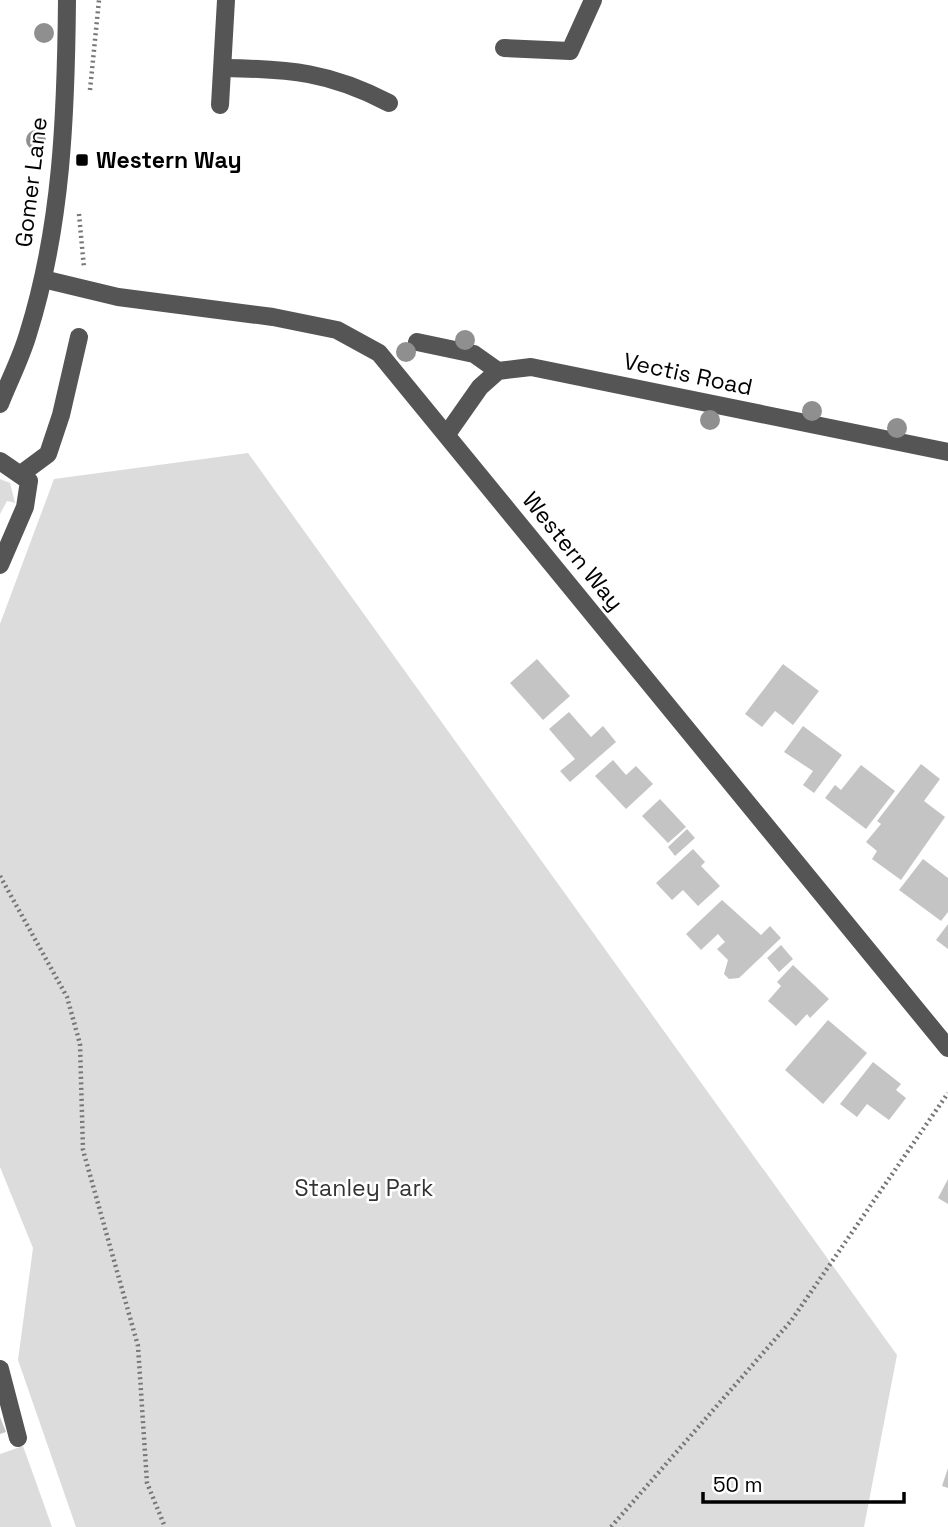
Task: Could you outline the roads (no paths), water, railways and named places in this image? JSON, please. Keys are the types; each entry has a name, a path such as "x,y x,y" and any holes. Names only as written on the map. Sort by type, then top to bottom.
{"street":[{"name":"Gomer Lane","path":"0,404 27,337 43,279 59,189 66,72 66,0"},
{"path":"220,105 226,0"},
{"path":"504,48 570,51 593,1"},
{"path":"224,68 317,73 354,84 389,103"},
{"name":"Western Way","path":"43,279 90,290 337,330 379,353 948,1048"},
{"path":"21,474 48,454 61,415 79,337"},
{"path":"417,342 474,354 498,371 480,387 447,434"},
{"name":"Vectis Road","path":"498,371 531,367 948,452"},
{"path":"0,461 29,481 24,507 0,565"},
{"path":"0,1369 18,1438"}],"place":[{"name":"Western Way","path":"82,160"}],"park label":[{"name":"Stanley Park","path":"364,1188"}]}
